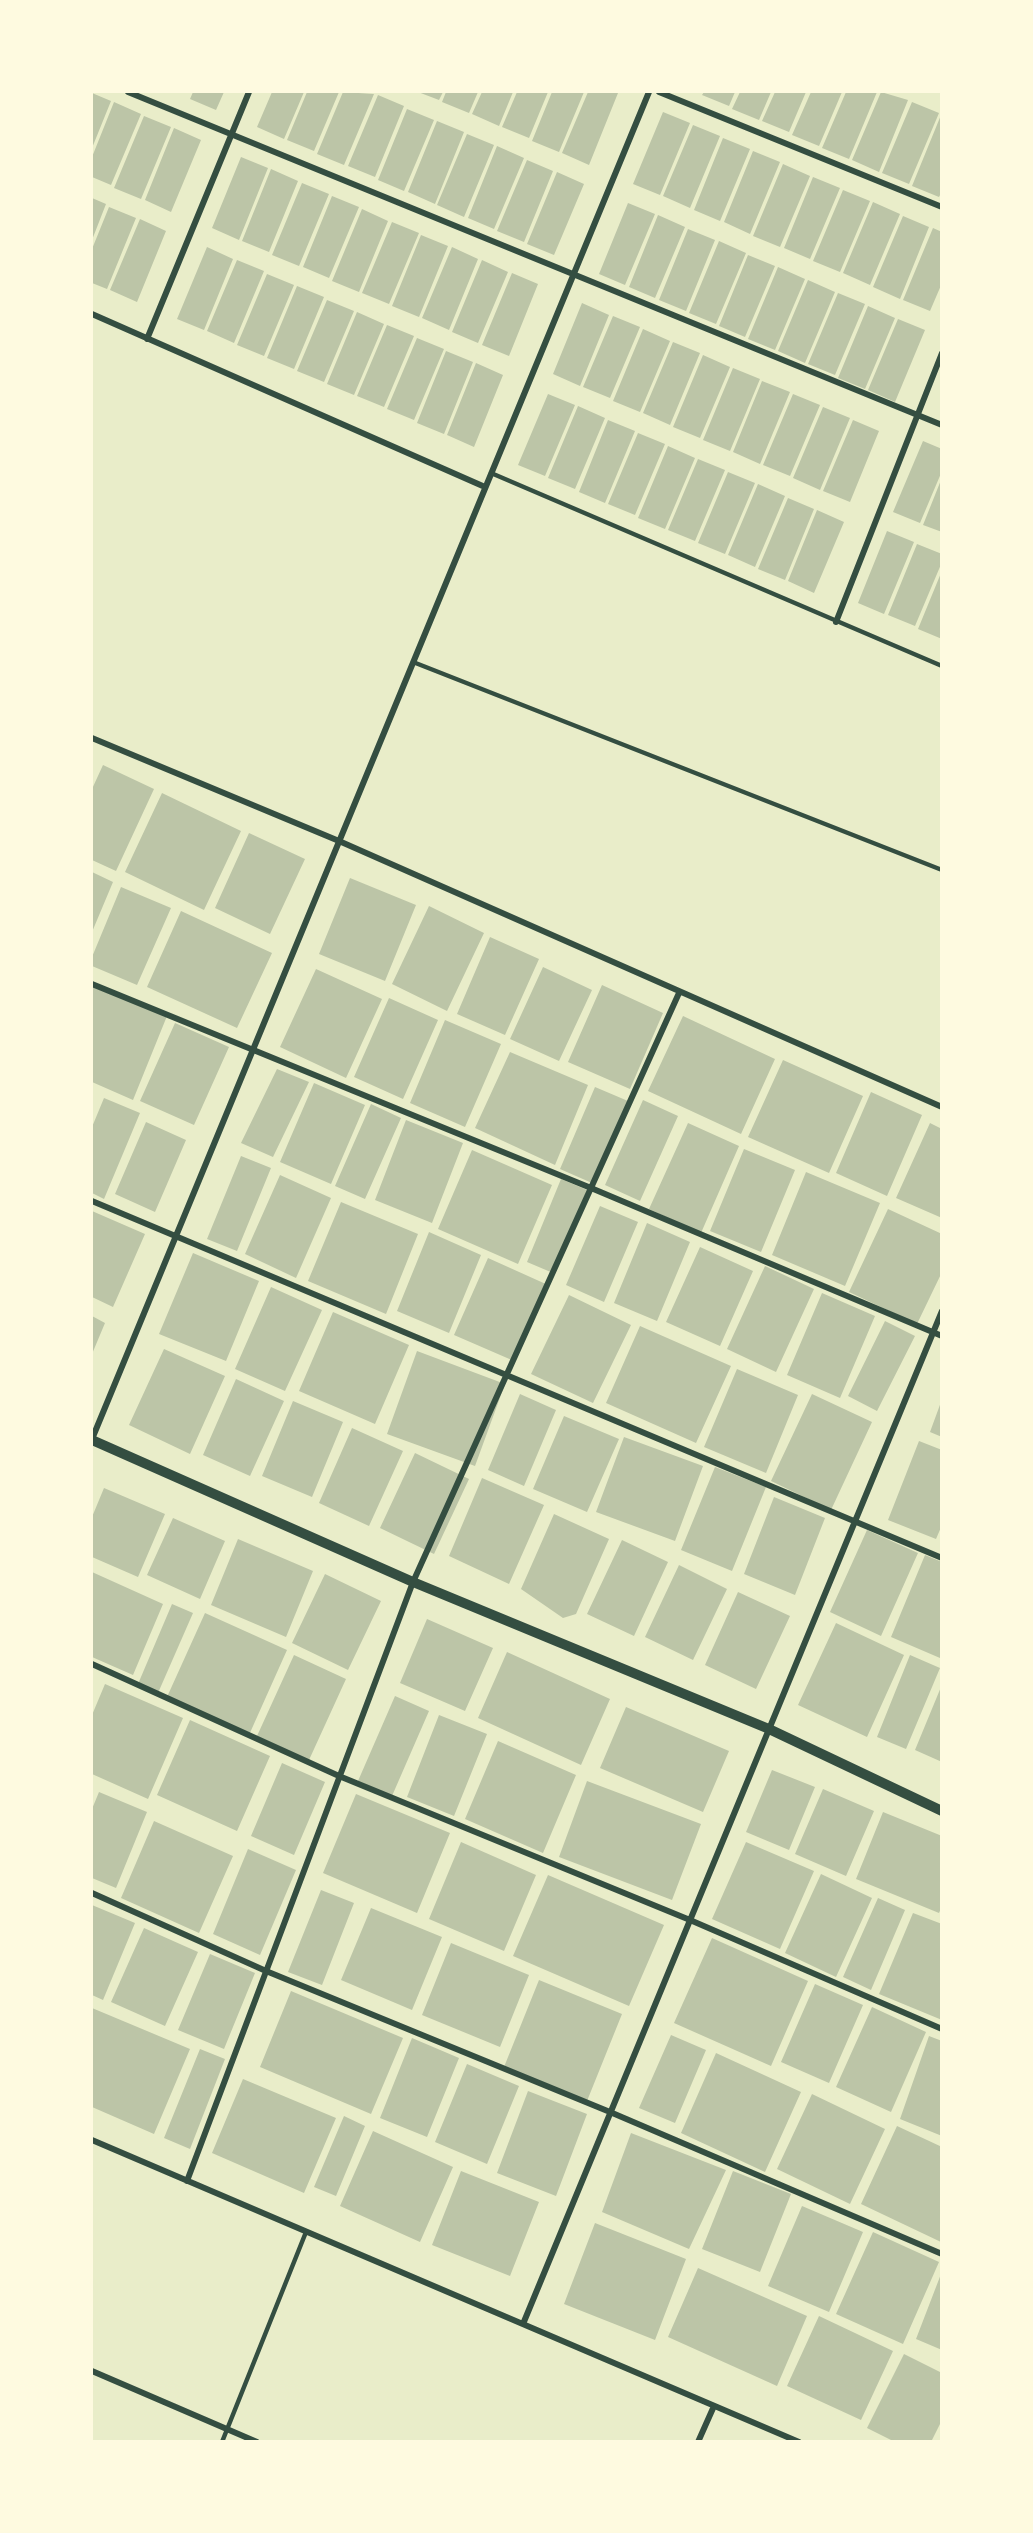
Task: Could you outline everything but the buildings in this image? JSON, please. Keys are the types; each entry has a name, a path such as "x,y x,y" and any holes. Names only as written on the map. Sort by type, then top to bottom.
{"street":[{"path":"128,92 942,424"},
{"path":"147,339 249,92"},
{"path":"649,92 92,1440 413,1582 769,1729 942,1811"},
{"path":"660,92 942,207"},
{"path":"92,314 485,487"},
{"path":"836,622 942,353"},
{"path":"92,738 339,841 679,993 942,1107"},
{"path":"92,984 591,1188 942,1336"},
{"path":"187,2181 413,1582 679,993"},
{"path":"92,1202 176,1235 506,1377 942,1558"},
{"path":"523,2324 942,1311"},
{"path":"92,1664 339,1776 690,1920 942,2029"},
{"path":"92,1893 266,1971 610,2112 942,2254"},
{"path":"92,2140 799,2442"},
{"path":"92,2371 257,2442"},
{"path":"698,2442 714,2406"}],"lane":[{"path":"491,473 942,666"},
{"path":"413,662 942,870"},
{"path":"222,2442 306,2232"}]}
